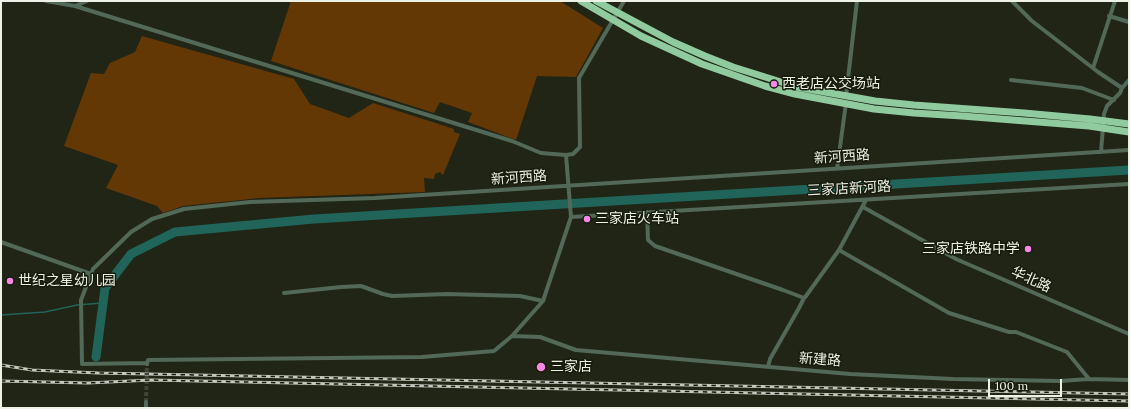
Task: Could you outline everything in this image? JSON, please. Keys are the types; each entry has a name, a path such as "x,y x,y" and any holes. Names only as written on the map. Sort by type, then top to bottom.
{"highway":[{"path":"581,1 641,36 702,64 765,86 795,94 826,101 888,110 1088,126 1129,132"},
{"path":"596,1 673,42 705,56 740,69 797,86 875,101 1024,113 1129,124"}],"street":[{"path":"46,1 75,6 505,139 541,153 566,154 573,154 580,147 579,78 624,1"},
{"path":"75,6 87,1"},
{"path":"837,168 857,1"},
{"path":"1012,1 1032,21 1093,68 1122,88"},
{"path":"1093,68 1115,1"},
{"path":"1109,16 1129,22"},
{"path":"1011,80 1082,88 1114,100"},
{"path":"1100,152 1104,114 1108,106 1129,80"},
{"name":"新河西路","path":"512,336 494,350 422,357 148,360 147,364 82,364 81,300 93,269 131,232 152,219 184,209 250,202 376,198 1129,150"},
{"path":"512,336 543,301 570,217 566,154"},
{"name":"三家店新河路","path":"570,217 1129,184"},
{"path":"768,367 770,358 804,298 838,250 866,200"},
{"name":"华北路","path":"863,207 956,259 1129,334"},
{"path":"647,212 648,240 655,246 804,298"},
{"path":"1,242 91,274"},
{"path":"838,250 949,313 1009,332 1016,332 1066,352 1089,379"},
{"path":"284,292 361,286 392,296 447,294 520,296 543,301"},
{"name":"新建路","path":"512,336 540,338 576,350 850,374 953,379 1060,381 1089,379 1129,380"},
{"path":"146,402 146,408"}],"shaded area":[{"path":"291,1 560,1 603,28 576,77 537,76 516,140 468,122 472,113 440,102 434,113 271,61"},
{"path":"142,36 294,79 310,104 349,118 373,103 454,129 454,132 460,134 443,175 440,172 435,174 434,179 424,178 425,192 260,198 183,206 163,213 157,206 106,188 118,165 64,146 91,73 104,74 110,63 135,52"}],"waterway":[{"path":"96,357 105,288 131,254 175,232 314,219 1129,170"},
{"path":"1,315 45,312 77,305 103,303"}],"tunnel":[{"path":"146,402 147,365"}],"railway":[{"path":"1,365 32,370 98,373 1129,394"},
{"path":"1,381 88,383 151,380 1129,401"}],"place":[{"name":"西老店公交场站","path":"774,84"},
{"name":"三家店火车站","path":"587,219"},
{"name":"三家店铁路中学","path":"1028,249"},
{"name":"世纪之星幼儿园","path":"10,281"},
{"name":"三家店","path":"541,367"}]}
